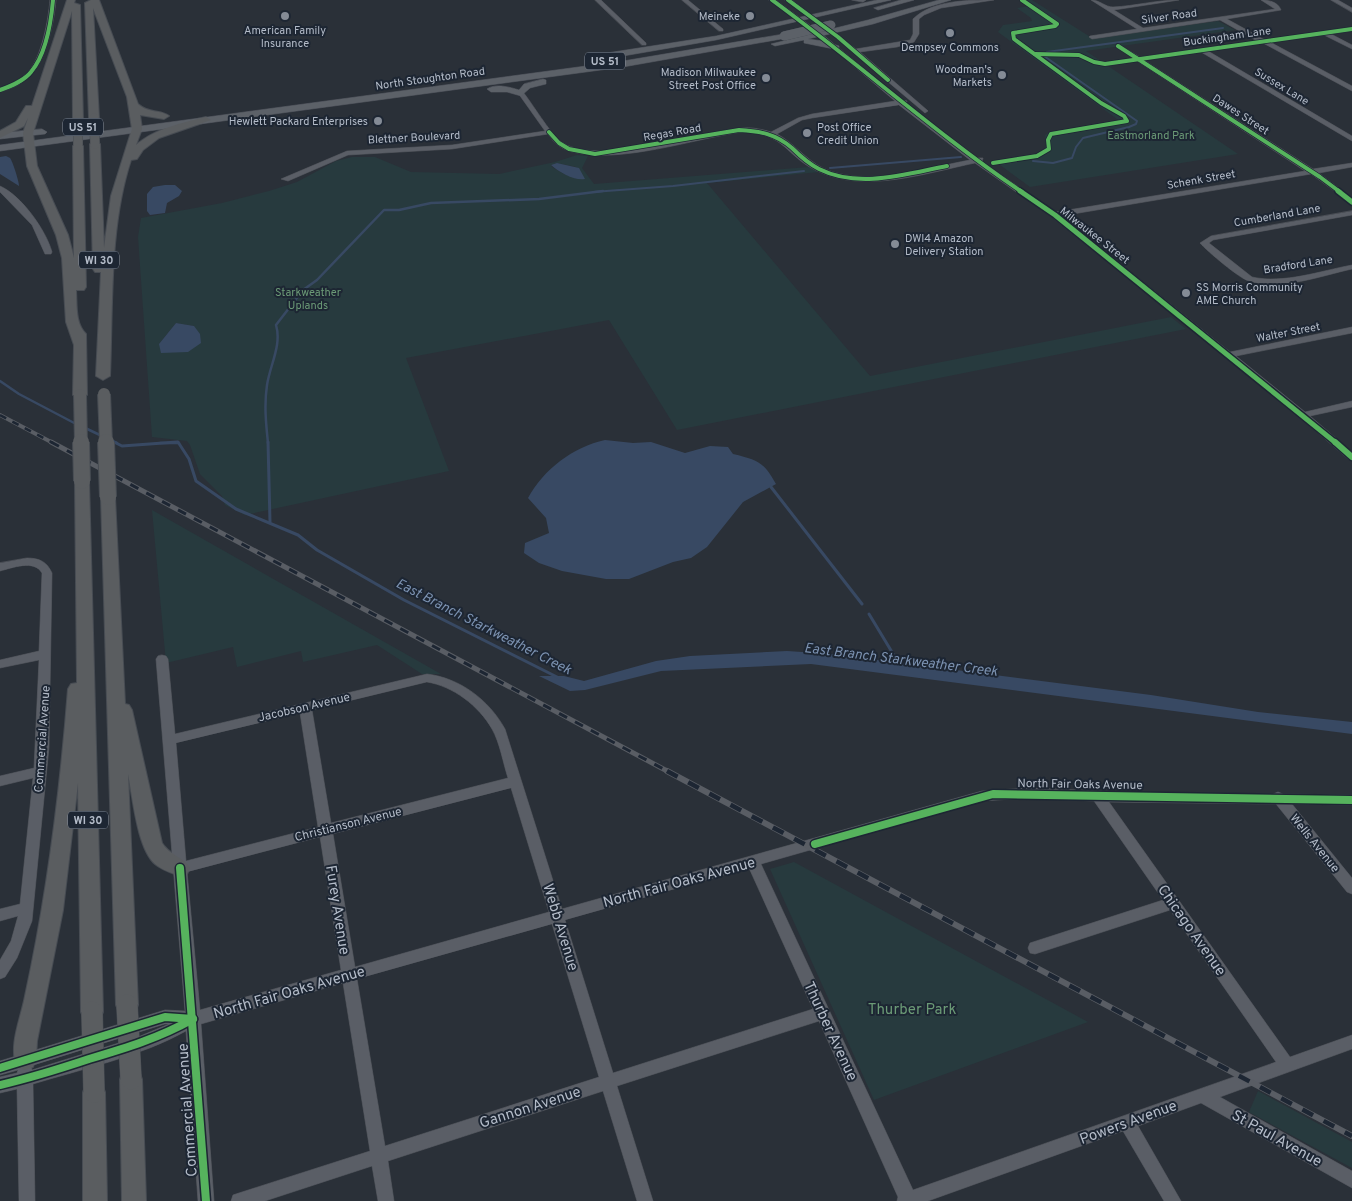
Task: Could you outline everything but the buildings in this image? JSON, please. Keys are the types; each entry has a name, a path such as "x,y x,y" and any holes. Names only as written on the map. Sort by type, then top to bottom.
{"highway":[{"path":"71,0 57,48 44,83 29,139 32,166 62,235 66,250 72,322 80,345"},
{"name":"WI 30","path":"76,0 80,395 95,1201"},
{"name":"WI 30","path":"89,0 131,1079 134,1201"},
{"path":"95,0 134,106 137,124 116,196 107,272 103,376"},
{"path":"0,136 20,124 44,83"},
{"path":"134,106 142,113 164,116"},
{"path":"121,178 136,150 145,142 164,132 206,120"},
{"path":"25,1059 26,1041 50,930 85,627"},
{"path":"114,665 152,843 158,855 169,864 180,868"}],"main road":[{"path":"584,59 716,38 888,0"},
{"name":"US 51","path":"857,17 910,0"},
{"name":"US 51","path":"857,17 932,0"},
{"path":"254,113 480,90 672,63 784,36 820,35 829,26 948,0"},
{"path":"803,11 830,13"},
{"name":"North Stoughton Road","path":"0,148 61,130 206,120 623,64 784,36 829,26 857,17"},
{"path":"762,29 784,27 800,31 800,36 784,36"},
{"path":"784,36 815,41 836,48"},
{"name":"North Stoughton Road","path":"0,136 29,139 137,124 164,116 627,58 784,36"},
{"path":"430,82 487,73"},
{"path":"480,90 507,89 521,94 527,86 554,80"}],"street":[{"path":"0,90 21,80 32,71 50,24 53,0"},
{"path":"598,0 644,44"},
{"path":"685,0 721,30"},
{"name":"Milwaukee Street","path":"772,0 820,35 900,102 976,161 1055,215 1303,415 1352,457"},
{"name":"Milwaukee Street","path":"788,0 812,17 829,26 910,99 1049,206 1055,215"},
{"path":"855,0 862,0"},
{"path":"855,51 912,41 916,34 916,18 925,12 941,7 997,0"},
{"path":"1094,0 1142,30"},
{"path":"1109,9 1176,0"},
{"name":"Silver Road","path":"1092,37 1278,10 1277,7 1264,0"},
{"path":"1334,0 1352,10"},
{"path":"1222,18 1352,89"},
{"name":"Buckingham Lane","path":"1105,64 1352,29"},
{"path":"1324,33 1352,47"},
{"name":"Dawes Street","path":"1118,46 1311,172 1352,202"},
{"name":"Sussex Lane","path":"1202,50 1352,139"},
{"path":"859,67 883,81 900,96 910,99"},
{"path":"521,94 549,132"},
{"path":"772,134 803,118 900,102 910,104 941,124"},
{"name":"Regas Road","path":"549,132 562,146 576,152 602,154 739,130 756,130 772,134"},
{"name":"Blettner Boulevard","path":"285,179 346,153 452,147 549,132"},
{"path":"772,134 786,140 819,169 830,174 853,178 880,178 987,159"},
{"name":"Schenk Street","path":"1055,215 1352,165"},
{"path":"0,188 40,230 46,240 48,252"},
{"name":"Cumberland Lane","path":"1206,240 1352,213"},
{"name":"Bradford Lane","path":"1206,240 1205,245 1249,279 1256,282 1270,282 1352,267"},
{"name":"Walter Street","path":"1229,355 1352,330"},
{"path":"1303,415 1352,404"},
{"name":"Commercial Avenue","path":"0,567 22,562 39,562 46,567 47,573 45,726 26,908 19,941 9,961 0,972"},
{"path":"0,664 46,654"},
{"name":"Commercial Avenue","path":"162,659 193,1019 206,1201"},
{"name":"Jacobson Avenue","path":"169,740 418,679 440,680"},
{"name":"Webb Avenue","path":"440,680 471,696 486,710 499,729 645,1201"},
{"name":"Furey Avenue","path":"305,707 386,1201"},
{"path":"0,781 41,771"},
{"name":"Christianson Avenue","path":"180,868 516,781"},
{"name":"North Fair Oaks Avenue","path":"0,1085 26,1079 138,1044 166,1034 193,1019 982,796 1028,793 1097,796 1352,800"},
{"name":"Chicago Avenue","path":"1097,796 1287,1065"},
{"name":"Wells Avenue","path":"1278,798 1352,888"},
{"name":"Thurber Avenue","path":"752,862 907,1201"},
{"path":"1035,948 1172,903"},
{"path":"0,915 26,908"},
{"name":"Gannon Avenue","path":"239,1201 822,1013"},
{"name":"North Fair Oaks Avenue","path":"0,1068 165,1018 193,1019"},
{"name":"Powers Avenue","path":"907,1201 1352,1042"},
{"path":"25,1059 27,1201"},
{"name":"St Paul Avenue","path":"1202,1095 1352,1180"},
{"path":"1126,1122 1173,1201"}],"green space":[{"name":"Eastmorland Park","path":"1020,0 1032,0 1092,38 1218,21 1235,30 1086,51 1238,154 1030,187 996,162 1043,151 1046,146 1045,135 1050,132 1121,122 998,32 1003,25 1032,21 1031,18 1017,8 1030,6"},
{"name":"Starkweather Uplands","path":"577,155 588,156 582,168 594,184 809,167 819,172 707,183 870,376 1171,317 1186,329 677,430 609,320 406,358 449,471 245,515 225,505 222,496 200,474 187,441 152,437 138,237 141,218 222,203 269,191 297,182 336,161 352,157 375,157 411,172 499,174 555,162","holes":["557,163 576,167 582,179 564,174 552,167 551,165","176,323 194,326 159,344"]},
{"path":"152,510 441,674 422,674 377,645 303,662 301,651 237,667 233,647 166,663"},
{"name":"Thurber Park","path":"794,862 1088,1022 874,1100 770,869"},
{"path":"1258,1091 1352,1142 1352,1168 1249,1112"}],"water":[{"path":"6,156 11,160 19,186 0,174 0,157"},
{"path":"557,163 579,168 585,179 562,173 551,165"},
{"path":"175,185 182,191 179,196 167,203 165,213 150,215 147,211 147,194 153,187"},
{"path":"176,323 194,326 200,334 201,343 188,352 161,353 159,344"},
{"path":"605,440 633,443 651,442 685,453 710,446 728,447 733,454 749,458 764,466 776,484 743,502 707,547 691,558 673,562 629,579 606,579 562,571 539,563 524,553 525,543 549,533 546,518 528,498 542,478 560,461 582,448"},
{"path":"787,651 832,654 1151,695 1258,712 1352,722 1352,734 811,664 661,671 585,690 570,691 539,676 564,676 584,681 656,661 690,656"}],"waterway":[{"path":"1047,52 1223,28"},
{"path":"1033,161 1053,163 1072,158 1076,147 1083,138 1129,127 1136,124 1137,121 1044,56"},
{"path":"830,168 961,157"},
{"path":"598,192 673,186 804,171"},
{"path":"598,192 603,191"},
{"path":"593,192 598,192"},
{"path":"268,443 266,392 277,348 276,325 303,290 317,280 384,210 399,210 431,203 539,199 598,192"},
{"name":"East Branch Starkweather Creek","path":"0,381 19,394 78,425"},
{"name":"East Branch Starkweather Creek","path":"83,427 102,436"},
{"name":"East Branch Starkweather Creek","path":"110,440 117,443"},
{"name":"East Branch Starkweather Creek","path":"114,442 122,446 163,443"},
{"name":"East Branch Starkweather Creek","path":"163,443 177,442"},
{"path":"268,442 270,522"},
{"name":"East Branch Starkweather Creek","path":"163,443 179,443"},
{"name":"East Branch Starkweather Creek","path":"179,443 189,459 196,481 236,509 298,535 317,550 404,600 559,678"},
{"path":"771,487 862,604"},
{"path":"869,614 901,667"}],"railway":[{"path":"0,415 53,443"},
{"path":"51,442 669,772"},
{"path":"667,771 1352,1136"}],"cycle path":[{"path":"0,90 13,85 31,72 46,38 53,0"},
{"path":"772,0 820,35 900,102 976,161 1055,215 1303,415 1352,457"},
{"path":"788,0 838,37 888,80"},
{"path":"993,163 1037,156 1049,149 1048,140 1051,134 1127,121 1124,116 1101,103 1014,39 1013,33 1055,26 1057,24 1022,0"},
{"path":"1035,54 1079,55 1094,62 1105,64 1352,29"},
{"path":"1118,46 1320,177 1352,202"},
{"path":"549,132 564,147 580,153 595,154 739,130 757,130 781,139 816,168 829,174 858,179 903,175 947,166"},
{"path":"815,844 993,794 1352,800"},
{"path":"180,868 206,1201"},
{"path":"0,1068 165,1017 193,1019"},
{"path":"0,1085 26,1079 138,1044 166,1034 193,1019"}],"place":[{"name":"American Family Insurance","path":"285,16"},
{"name":"Meineke","path":"750,16"},
{"name":"Dempsey Commons","path":"950,33"},
{"name":"Woodman's Markets","path":"1002,75"},
{"name":"Madison Milwaukee Street Post Office","path":"766,78"},
{"name":"Hewlett Packard Enterprises","path":"378,121"},
{"name":"Post Office Credit Union","path":"807,133"},
{"name":"DWI4 Amazon Delivery Station","path":"895,244"},
{"name":"SS Morris Community AME Church","path":"1186,293"}]}
